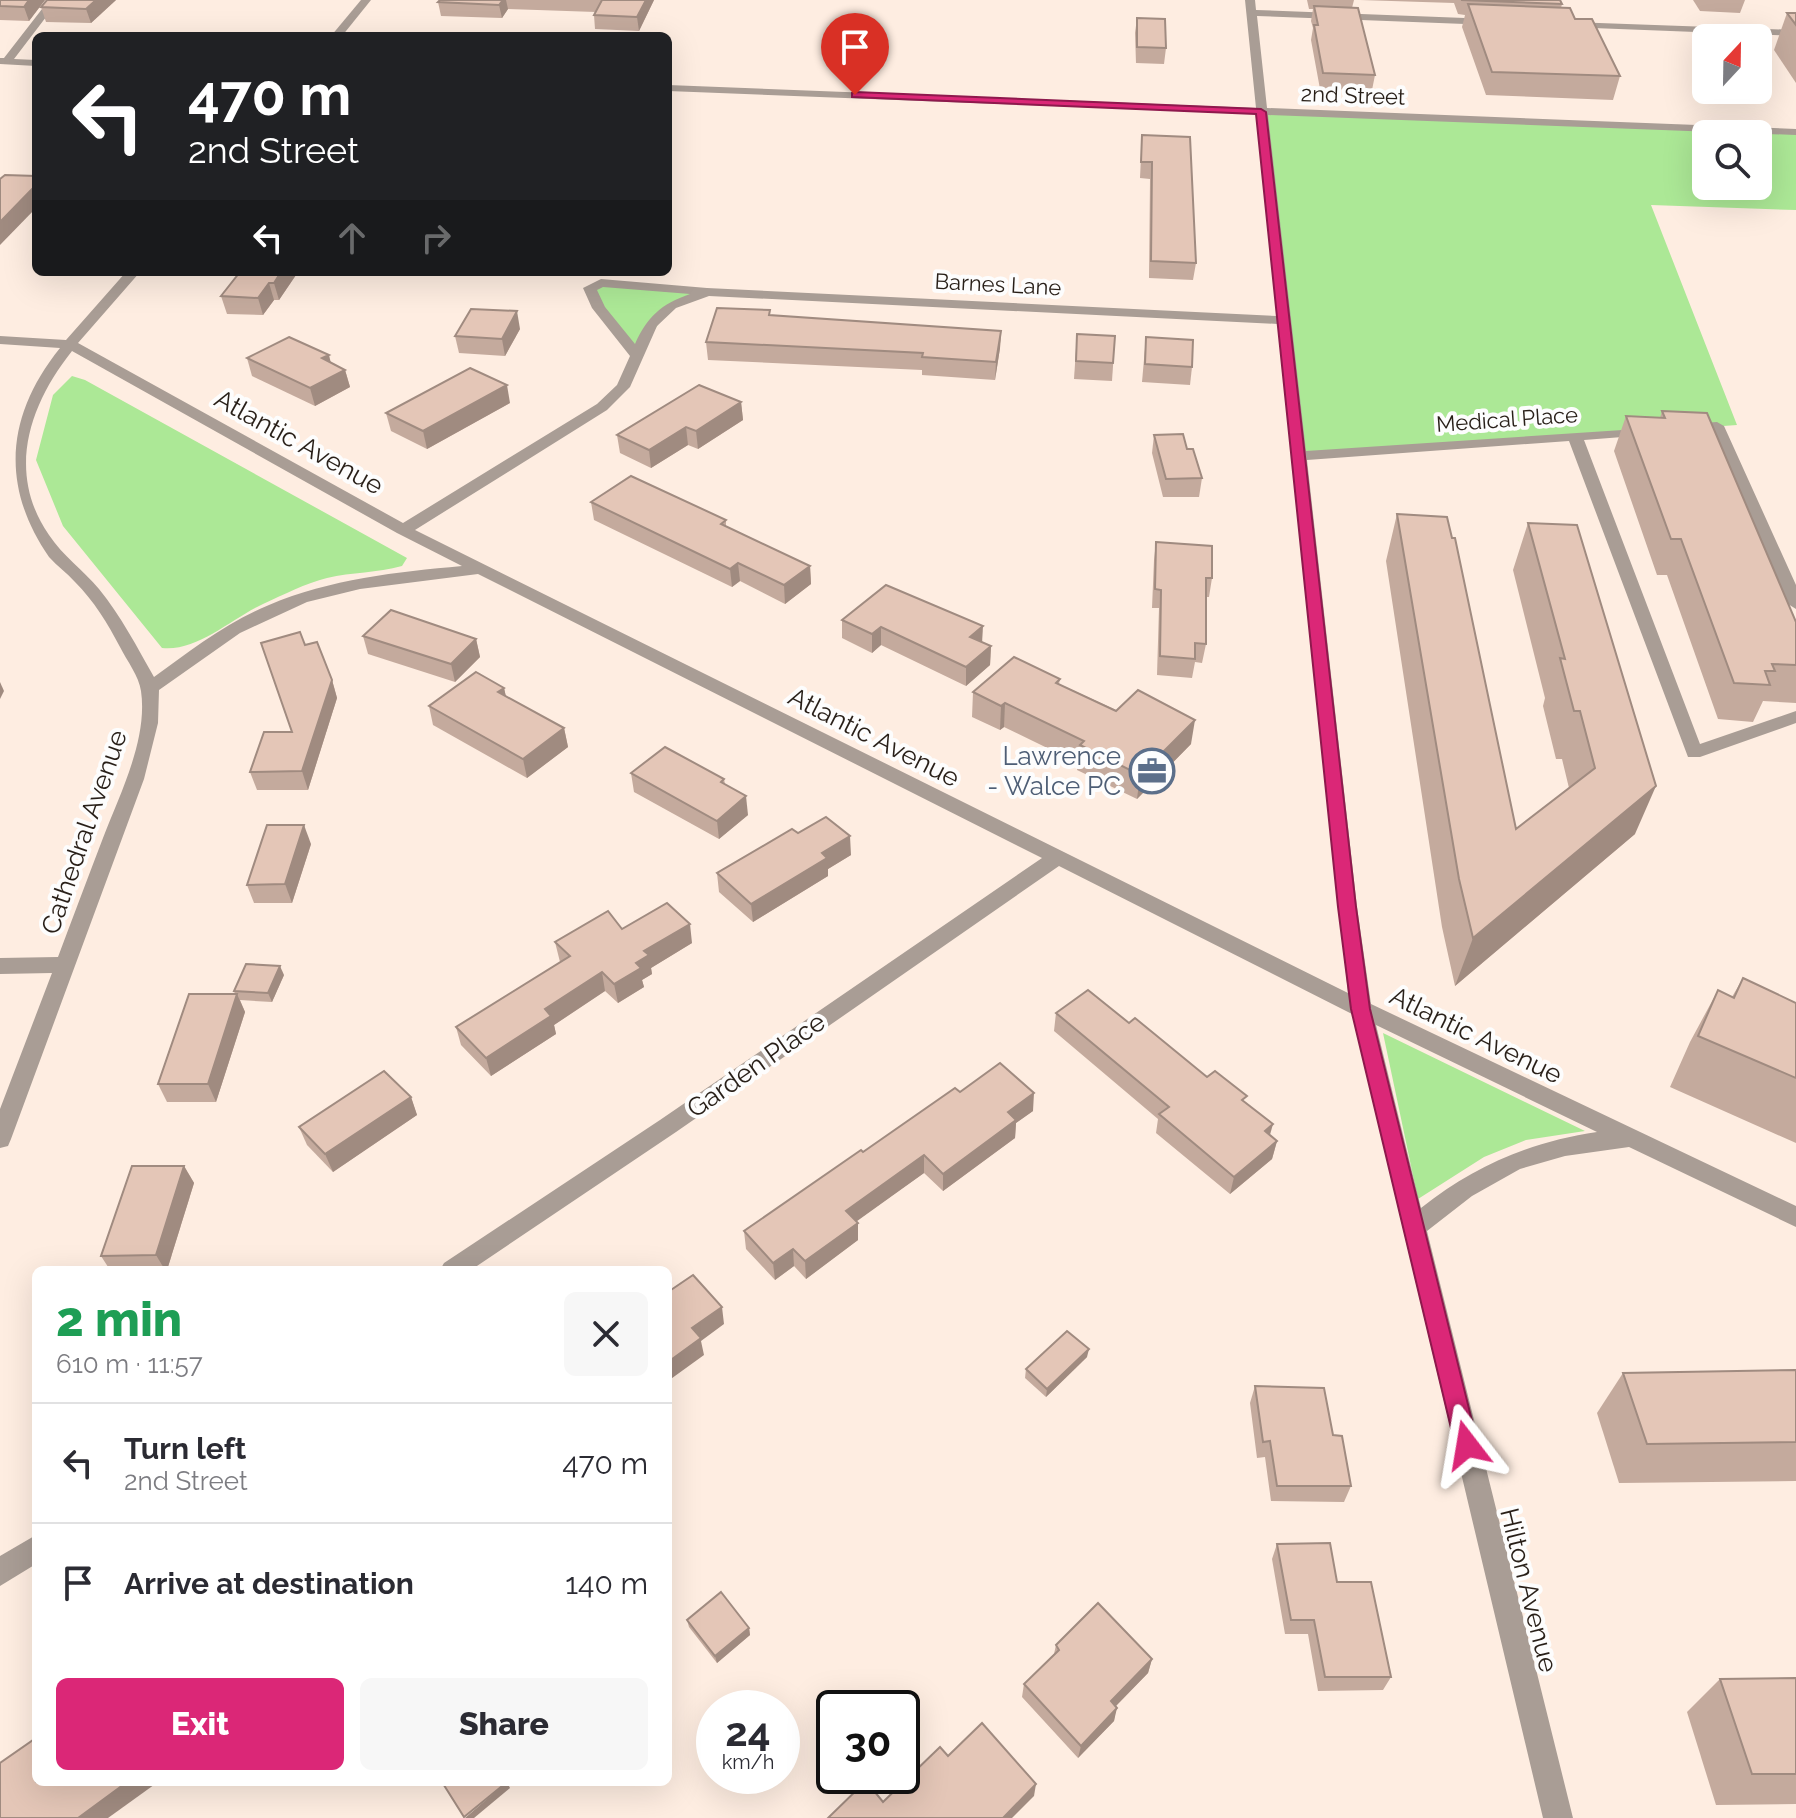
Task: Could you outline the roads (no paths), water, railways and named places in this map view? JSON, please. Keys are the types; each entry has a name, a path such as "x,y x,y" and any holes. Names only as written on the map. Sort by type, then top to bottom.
{"street":[{"path":"3,61 54,0"},
{"path":"339,32 366,0"},
{"path":"1250,6 1503,22"},
{"name":"Hilton Avenue","path":"1250,6 1347,907 1361,1009 1558,1818"},
{"path":"1564,25 1796,33"},
{"path":"3,61 32,63"},
{"name":"2nd Street","path":"672,88 1796,132"},
{"path":"130,276 70,344 25,417 16,457 17,484 32,522 52,552 84,582 109,612 150,688 246,622 275,609 318,594 398,577 480,569"},
{"name":"Barnes Lane","path":"637,356 599,308 590,288 601,283 708,292 1285,320"},
{"name":"Barnes Lane","path":"403,530 602,407 623,387 651,324 671,305 708,292"},
{"path":"0,340 70,344"},
{"name":"Atlantic Avenue","path":"70,344 403,530 480,569 1361,1009 1796,1217"},
{"name":"Medical Place","path":"1300,456 1717,426 1796,604"},
{"path":"1575,436 1694,753 1796,717"},
{"name":"Cathedral Avenue","path":"0,1139 135,779 146,732 150,688"},
{"name":"Garden Place","path":"458,1266 668,1126 1058,857"},
{"path":"0,966 66,965"},
{"path":"1413,1228 1471,1183 1521,1157 1590,1141 1630,1138"},
{"path":"1,1571 32,1551"}],"place":[{"name":"Lawrence - Walce PC","path":"1152,771"}]}
